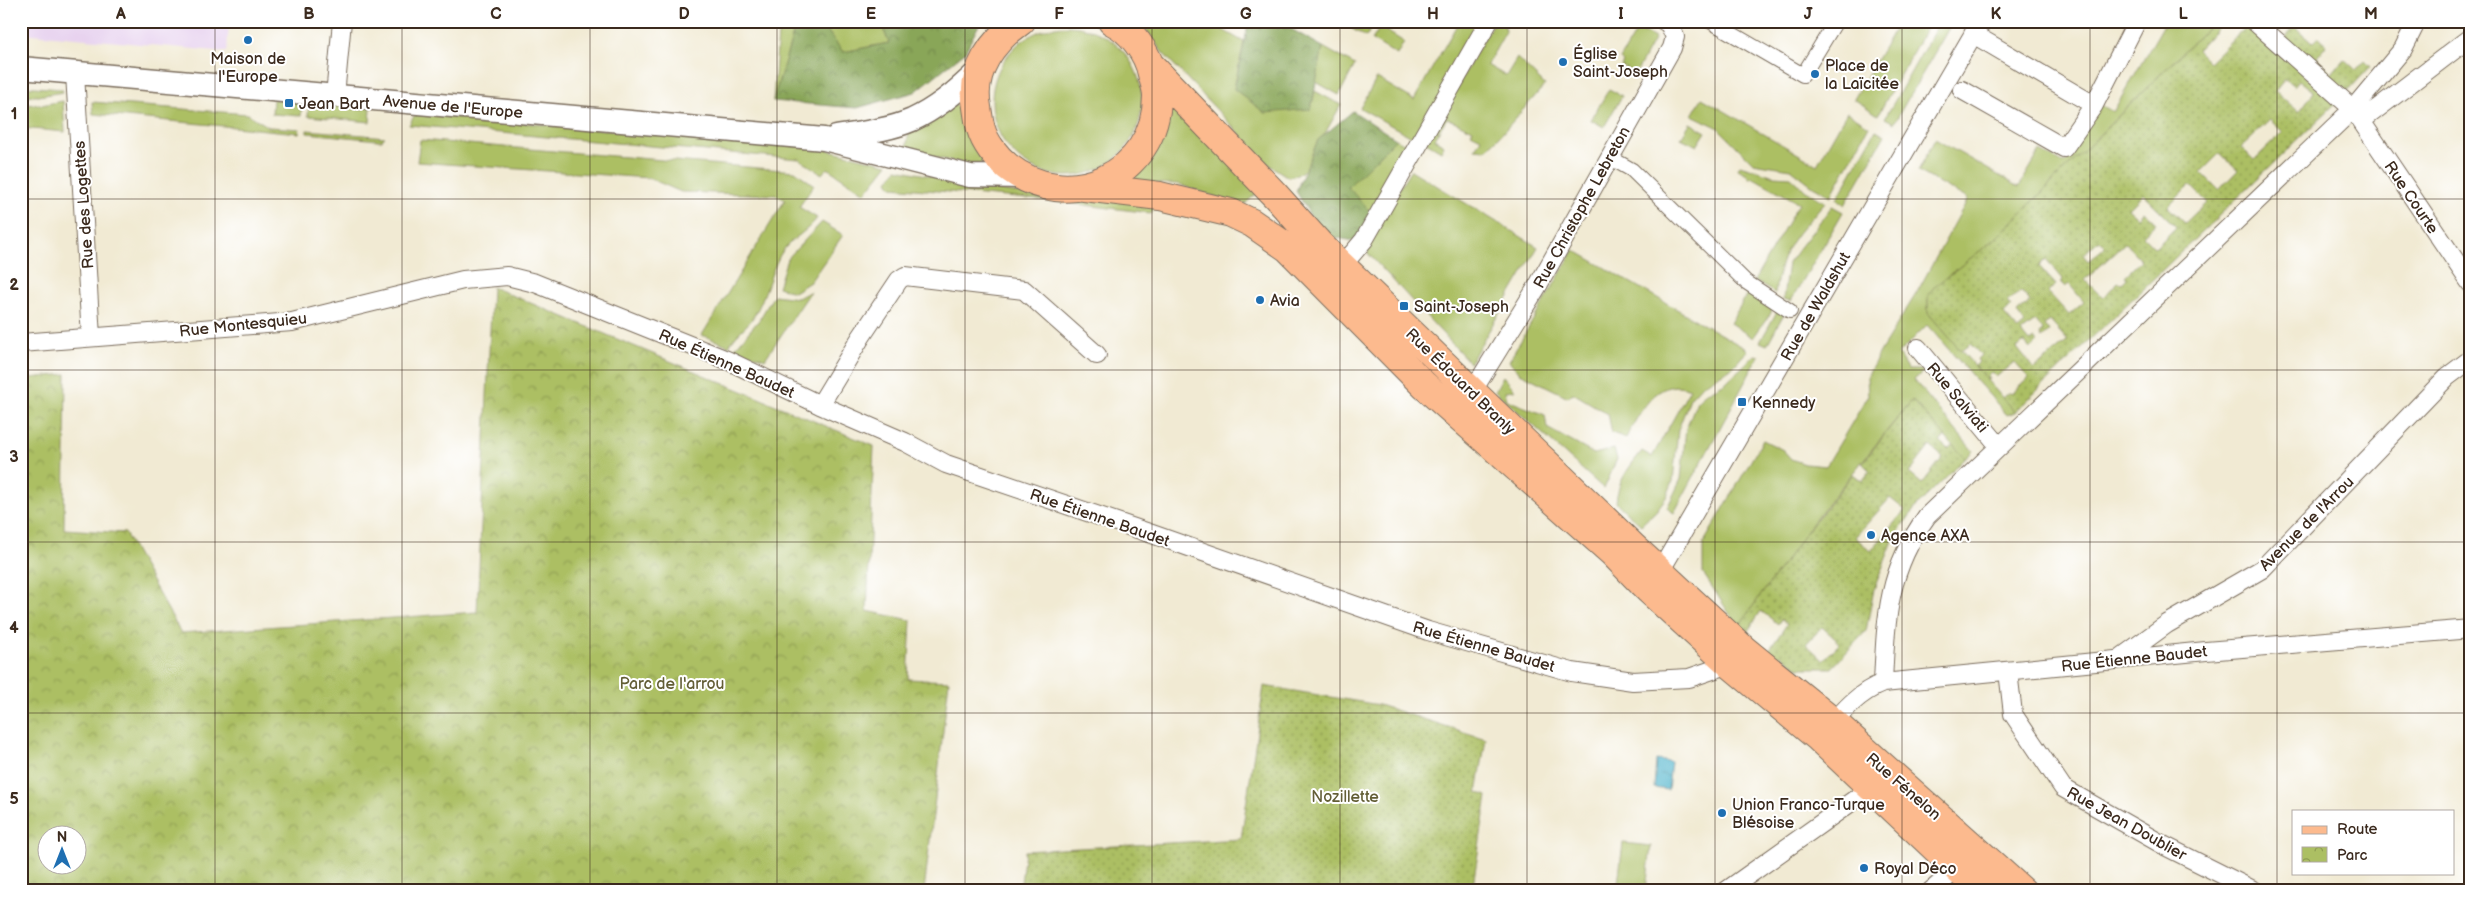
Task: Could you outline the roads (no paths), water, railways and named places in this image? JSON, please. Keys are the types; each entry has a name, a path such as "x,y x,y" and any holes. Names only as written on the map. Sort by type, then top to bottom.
{"main road":[{"path":"1011,25 990,49 980,69 975,100 981,130 997,157 1021,177 1052,188 1084,187 1114,176 1137,154 1152,127 1157,96 1150,65 1137,42 1116,22"},
{"name":"Rue Édouard Branly","path":"1150,65 1342,266 1472,392 1654,581 1730,664 1753,684"},
{"name":"Rue Édouard Branly","path":"1084,187 1160,196 1231,213 1252,223 1288,248 1424,385 1613,553 1654,581 1785,684"},
{"name":"Rue Fénelon","path":"1753,684 1826,730 2022,891"},
{"name":"Rue Fénelon","path":"1785,684 1826,730 1871,788 1980,891"}],"street":[{"path":"335,96 342,21"},
{"path":"1342,266 1364,240 1489,21"},
{"name":"Rue Christophe Lebreton","path":"1472,392 1537,287 1672,48 1675,37 1669,24 1664,21"},
{"path":"1710,21 1803,75 1836,21"},
{"path":"1962,90 2064,148 2094,105 2138,21"},
{"name":"Rue Courte","path":"2254,21 2357,115 2471,284"},
{"path":"2357,115 2403,49 2416,21"},
{"path":"1977,28 2094,105"},
{"name":"Rue de Waldshut","path":"1654,581 1977,28"},
{"path":"1883,683 1888,612 1894,579 1903,555 1927,516 1999,446 2357,115 2471,37"},
{"name":"Avenue de l'Europe","path":"21,68 824,138 970,176 1021,177"},
{"name":"Avenue de l'Europe","path":"824,138 867,132 911,120 957,92 980,69"},
{"name":"Rue des Logettes","path":"75,74 91,337"},
{"path":"1609,157 1632,170 1746,282 1790,311"},
{"name":"Rue Étienne Baudet","path":"490,277 507,276 535,283 727,360 820,405 905,442 946,464 1152,534 1428,632 1572,672 1633,680 1689,678 1730,664"},
{"path":"820,405 866,329 899,280 905,276 1024,290 1097,355"},
{"name":"Rue Montesquieu","path":"21,343 292,322 463,280 490,277"},
{"name":"Rue Salviati","path":"1918,348 1999,446"},
{"name":"Avenue de l'Arrou","path":"2118,660 2167,624 2262,569 2447,377 2471,359"},
{"name":"Rue Étienne Baudet","path":"1826,730 1854,700 1872,687 1883,683 2471,628"},
{"name":"Rue Jean Doublier","path":"2008,671 2013,714 2063,788 2165,846 2255,891"},
{"path":"1726,891 1871,788"},
{"path":"1931,891 1957,869"}],"water":[{"path":"1656,760 1671,762 1668,790 1654,788"}],"place":[{"name":"Maison de l'Europe","path":"248,40"},
{"name":"Église Saint-Joseph","path":"1563,62"},
{"name":"Place de la Laïcitée","path":"1815,74"},
{"name":"Jean Bart","path":"289,103"},
{"name":"Avia","path":"1260,300"},
{"name":"Saint-Joseph","path":"1404,306"},
{"name":"Kennedy","path":"1742,402"},
{"name":"Agence AXA","path":"1871,535"},
{"name":"Union Franco-Turque Blésoise","path":"1722,813"},
{"name":"Royal Déco","path":"1864,868"}],"park label":[{"name":"Parc de l'arrou","path":"672,683"},
{"name":"Nozillette","path":"1345,796"}]}
